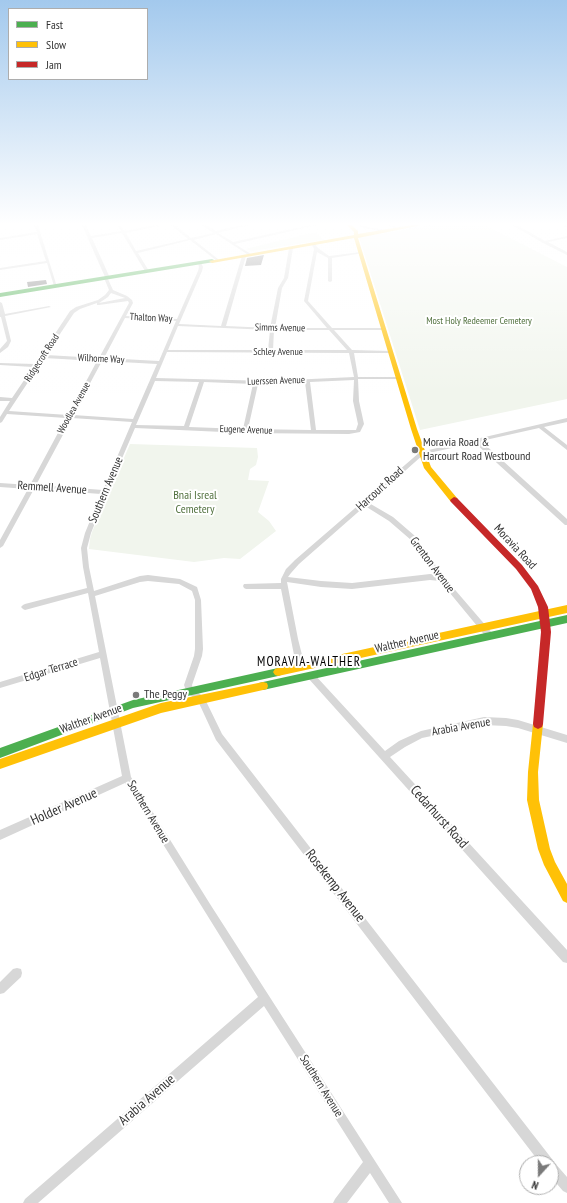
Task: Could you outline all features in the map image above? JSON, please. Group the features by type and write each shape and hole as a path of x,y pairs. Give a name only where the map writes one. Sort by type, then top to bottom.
{"main road":[{"path":"0,295 87,281"},
{"name":"Moravia Road","path":"370,281 398,378 428,468 435,479 519,567 530,581 540,598 545,614 546,624 532,786 537,821 550,865 567,897"},
{"name":"Walther Avenue","path":"0,753 134,704 567,609"},
{"name":"Walther Avenue","path":"0,764 161,708 567,619"},
{"path":"303,666 311,676"}],"street":[{"path":"54,281 56,286"},
{"path":"108,281 111,290 128,299"},
{"name":"Southern Avenue","path":"195,281 105,492 88,533 84,548 103,654 118,722 128,778 265,998 396,1203"},
{"path":"223,327 238,281"},
{"path":"270,352 272,328 280,288 284,281"},
{"path":"309,281 306,301 351,352 355,378"},
{"name":"Ridgecroft Road","path":"91,305 105,298 111,290"},
{"name":"Ridgecroft Road","path":"0,421 72,312 78,308 128,299"},
{"name":"Woodlea Avenue","path":"0,546 68,416 124,317 131,303 128,299"},
{"path":"0,303 1,315 9,341 0,352"},
{"path":"1,315 49,307"},
{"name":"Thalton Way","path":"124,317 178,320"},
{"name":"Simms Avenue","path":"176,325 384,329"},
{"name":"Schley Avenue","path":"165,351 391,352"},
{"name":"Wilhome Way","path":"43,356 160,363"},
{"path":"0,364 36,366"},
{"name":"Eugene Avenue","path":"6,412 68,416 186,428 245,431 349,432 358,431 361,424 356,401 355,378"},
{"name":"Luerssen Avenue","path":"153,379 279,383 306,380 398,378"},
{"path":"306,380 314,432"},
{"path":"186,428 202,381"},
{"path":"245,431 256,383"},
{"path":"0,399 14,400"},
{"name":"Harcourt Road","path":"284,582 290,568 422,453 567,420"},
{"path":"540,426 567,448"},
{"path":"476,440 567,523"},
{"name":"Remmell Avenue","path":"0,485 105,492"},
{"name":"Grenton Avenue","path":"365,503 391,519 413,538 442,579 490,636"},
{"path":"246,586 284,582 352,586 430,577 442,579"},
{"path":"25,607 92,592 144,578 180,582 188,585 195,589 198,600 199,649 188,685 190,691"},
{"path":"284,582 299,660 303,666"},
{"name":"Edgar Terrace","path":"0,685 103,654"},
{"name":"Cedarhurst Road","path":"311,676 567,958"},
{"name":"Rosekemp Avenue","path":"190,691 201,699 219,737 542,1155"},
{"name":"Arabia Avenue","path":"384,757 411,738 484,721 506,722 567,739"},
{"name":"Holder Avenue","path":"0,835 128,778"},
{"path":"0,989 17,973"},
{"name":"Arabia Avenue","path":"29,1203 265,998"},
{"path":"339,1203 370,1162"},
{"path":"559,1177 567,1187"}],"green space":[{"name":"Most Holy Redeemer Cemetery","path":"373,281 567,281 567,399 420,430"},
{"name":"Bnai Isreal Cemetery","path":"130,444 257,448 258,457 256,465 250,469 248,480 269,481 258,512 269,521 276,531 240,559 224,558 194,562 89,549 92,532"}],"building":[{"path":"46,281 47,284 28,287 27,282"}],"traffic: fast":[{"path":"0,295 86,281"},
{"path":"263,686 567,619"},
{"path":"0,753 133,704 278,672"}],"traffic: slow":[{"path":"369,281 414,429 428,468 454,500"},
{"path":"278,672 567,609"},
{"path":"0,764 161,708 263,686"},
{"path":"538,724 533,772 533,800 544,849 550,865 567,897"}],"traffic: jam":[{"path":"454,500 519,567 535,588 543,607 546,632 538,724"}],"place":[{"name":"Moravia Road & Harcourt Road Westbound","path":"415,450"},
{"name":"The Peggy","path":"136,695"}],"district":[{"name":"MORAVIA-WALTHER","path":"309,662"}]}
